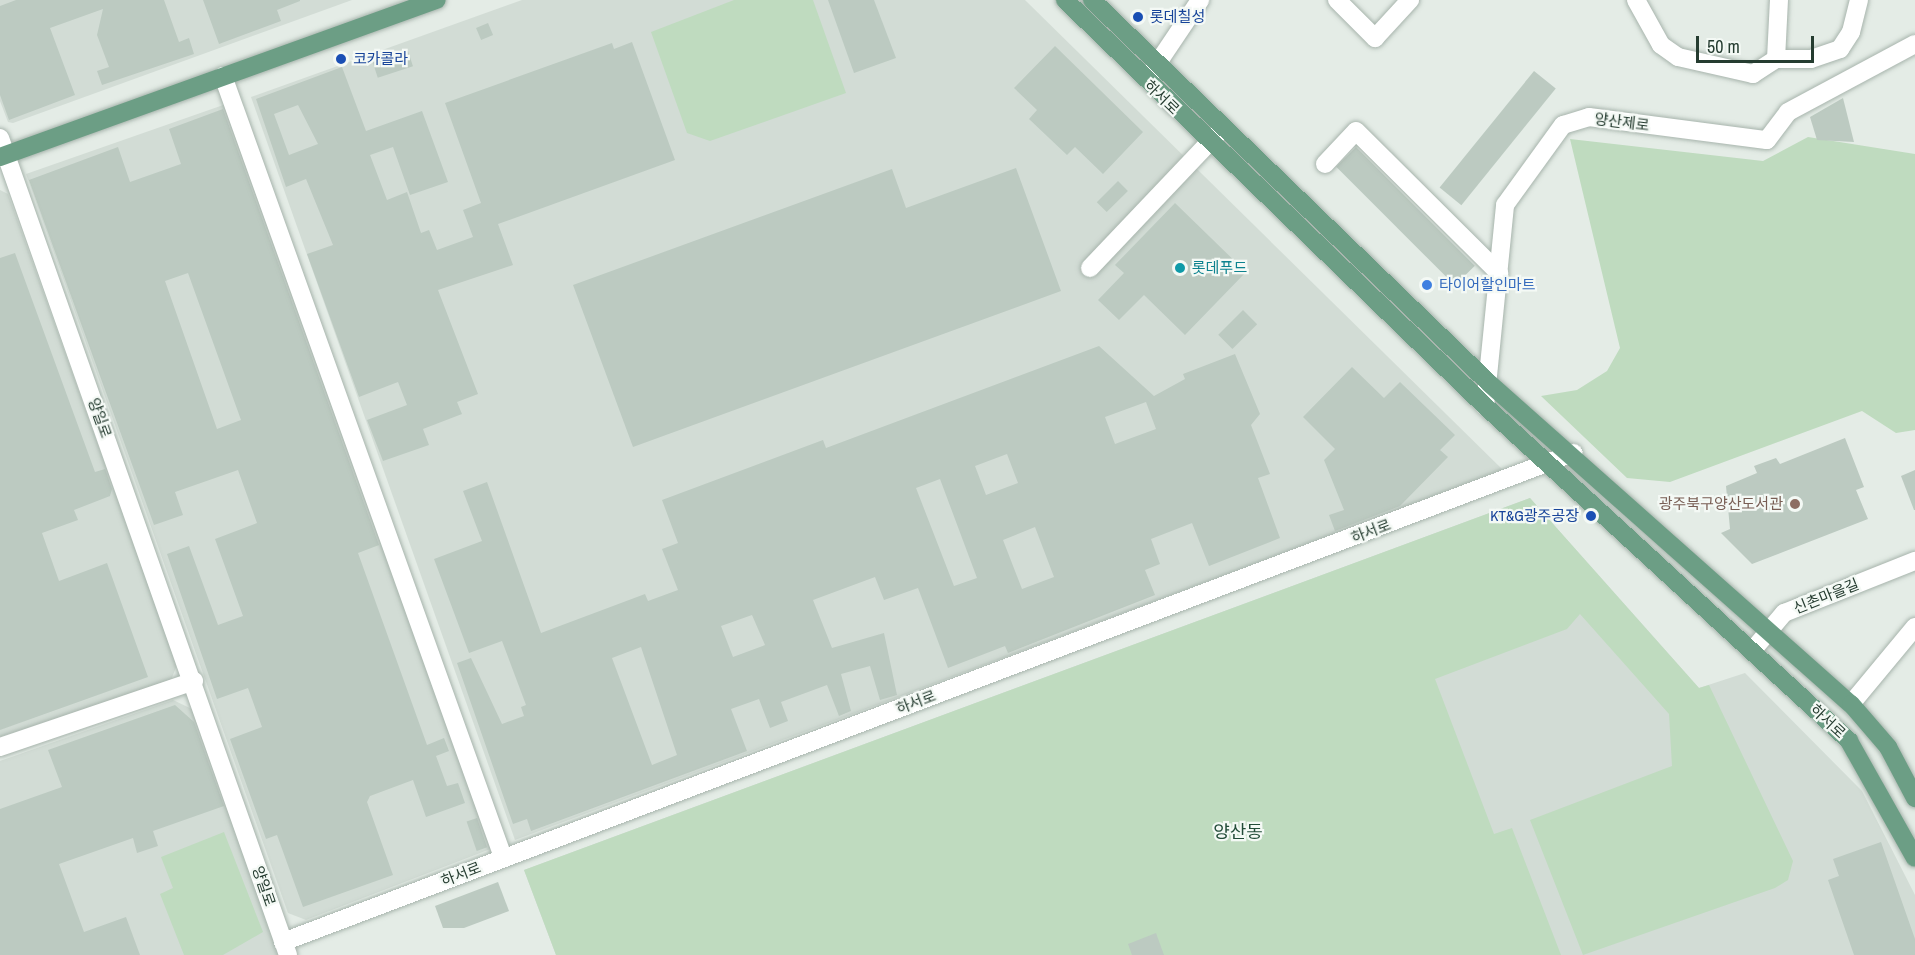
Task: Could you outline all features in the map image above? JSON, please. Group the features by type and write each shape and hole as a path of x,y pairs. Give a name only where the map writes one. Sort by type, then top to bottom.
{"main road":[{"name":"양일로","path":"2,150 223,76 437,0"},
{"name":"하서로","path":"1065,0 1145,81 1485,406 1849,741 1915,858"},
{"name":"하서로","path":"1092,0 1490,384 1573,453 1851,704 1888,747 1915,798"}],"street":[{"path":"1145,81 1200,0"},
{"path":"1337,0 1375,38 1410,0"},
{"path":"1636,0 1660,45 1678,57 1752,74 1776,59 1811,59 1840,49 1851,32 1859,0"},
{"path":"1776,59 1779,0"},
{"name":"양산제로","path":"1485,406 1490,384 1505,205 1563,125 1589,117 1767,140 1788,112 1915,44"},
{"path":"223,76 503,857"},
{"path":"1090,268 1224,126"},
{"path":"1325,164 1356,131 1499,273"},
{"name":"양일로","path":"2,150 194,681 285,949"},
{"name":"하서로","path":"285,949 503,857 1549,464 1573,453"},
{"name":"신촌마을길","path":"1752,651 1784,613 1915,561"},
{"path":"1851,704 1915,627"},
{"path":"0,747 194,681"}],"shaded area":[{"path":"0,0 352,0 13,123 8,122 0,101"},
{"path":"522,0 1025,0 1504,471 515,840 251,97"},
{"path":"229,103 493,848 306,920 288,913 26,174"},
{"path":"0,190 8,194 177,665 171,680 0,737"},
{"path":"1530,498 1699,688 1745,673 1862,791 1915,895 1915,955 556,955 524,870"},
{"path":"173,700 194,710 279,955 0,955 0,761"}],"green space":[{"path":"734,0 813,0 846,93 710,141 687,133 651,32"},
{"path":"1808,137 1915,154 1915,430 1896,433 1862,411 1670,482 1627,478 1541,396 1577,390 1607,371 1620,348 1570,139 1763,161"},
{"path":"1530,498 1699,688 1709,685 1793,861 1788,880 1775,888 1583,955 1530,820 1672,766 1669,714 1580,614 1567,629 1435,679 1494,834 1512,828 1561,955 556,955 524,870"},
{"path":"224,832 263,932 223,955 184,955 160,894 173,888 161,857"}],"building":[{"path":"16,0 164,0 179,42 189,38 194,54 102,85 97,71 109,67 97,35 103,9 50,28 75,95 9,120 0,95 0,6"},
{"path":"203,0 300,1 277,10 281,21 219,44"},
{"path":"828,0 874,0 896,58 854,73"},
{"path":"488,23 493,35 481,40 476,28"},
{"path":"632,42 675,160 498,224 513,265 438,290 478,394 457,402 462,414 423,429 429,445 383,461 367,420 407,405 398,382 359,397 307,254 333,245 306,179 286,187 256,99 342,67 366,131 422,111 448,182 410,195 393,147 370,155 387,200 407,192 421,233 429,230 437,250 473,237 463,210 481,203 445,103 612,43 614,49","holes":["298,105 318,144 289,155 274,114"]},
{"path":"1055,46 1143,132 1103,174 1075,147 1067,155 1029,119 1037,110 1014,88"},
{"path":"408,51 413,66 378,78 373,62"},
{"path":"1534,71 1556,89 1461,205 1440,188"},
{"path":"1843,98 1854,142 1817,140 1810,117"},
{"path":"223,109 379,545 358,553 427,745 444,738 449,751 436,756 447,786 458,783 465,803 426,817 413,780 370,796 367,802 393,875 303,907 277,835 266,839 230,739 262,727 248,688 217,699 167,554 189,546 218,625 243,616 215,539 257,523 238,470 175,492 183,515 154,525 29,180 118,147 130,182 181,164 169,129","holes":["188,273 241,420 217,429 165,281"]},
{"path":"1356,147 1475,266 1455,286 1336,167"},
{"path":"1016,168 1061,291 633,447 573,285 892,169 906,208"},
{"path":"1118,181 1128,191 1107,212 1097,202"},
{"name":"롯데푸드","path":"1175,203 1246,272 1185,335 1144,295 1119,320 1098,300 1124,273 1115,265"},
{"path":"15,253 95,472 105,469 112,489 110,496 74,510 78,520 42,533 59,581 107,563 148,677 0,730 0,258"},
{"path":"1243,310 1257,324 1232,349 1218,335"},
{"path":"1099,346 1154,396 1185,379 1183,374 1235,354 1260,414 1251,425 1270,474 1258,478 1280,538 1209,566 1192,523 1151,539 1160,564 1145,570 1155,595 1008,653 1005,646 948,668 918,588 884,600 875,577 813,600 832,648 884,633 897,695 880,700 870,666 841,674 851,711 839,716 827,685 781,702 788,721 770,728 759,699 731,709 747,751 531,831 527,819 513,824 457,663 471,658 502,724 524,716 521,707 526,705 502,641 469,653 434,559 482,541 463,491 487,482 541,633 645,594 648,601 678,590 662,549 678,543 662,500 823,440 826,448","holes":["1146,402 1156,429 1115,444 1105,417","1007,454 1018,483 986,495 975,466","940,479 977,578 954,586 916,488","1035,527 1054,577 1022,589 1003,540","752,615 765,645 733,657 721,626","641,647 677,755 652,765 612,658"]},
{"path":"1352,367 1384,398 1400,382 1455,435 1440,450 1448,457 1400,506 1335,531 1329,515 1344,510 1324,460 1335,449 1303,417"},
{"name":"광주북구양산도서관","path":"1845,438 1864,487 1856,490 1868,519 1752,564 1721,533 1730,529 1726,486 1757,473 1754,466 1776,458 1780,464"},
{"path":"1915,470 1915,510 1914,510 1901,476"},
{"path":"175,705 194,722 224,806 153,831 158,846 137,853 133,838 59,864 84,932 126,917 140,955 0,955 0,809 62,787 48,750"},
{"path":"477,818 487,847 477,851 467,822"},
{"path":"1881,842 1915,939 1915,955 1854,955 1828,880 1839,876 1833,859"},
{"path":"498,882 509,911 464,928 443,928 435,906"},
{"path":"1156,933 1164,955 1132,955 1128,944"}],"place":[{"name":"롯데칠성","path":"1138,17"},
{"name":"코카콜라","path":"341,59"},
{"name":"롯데푸드","path":"1180,268"},
{"name":"타이어할인마트","path":"1427,285"},
{"name":"광주북구양산도서관","path":"1795,504"},
{"name":"KT&G광주공장","path":"1591,516"}],"district":[{"name":"양산동","path":"1238,832"}]}
